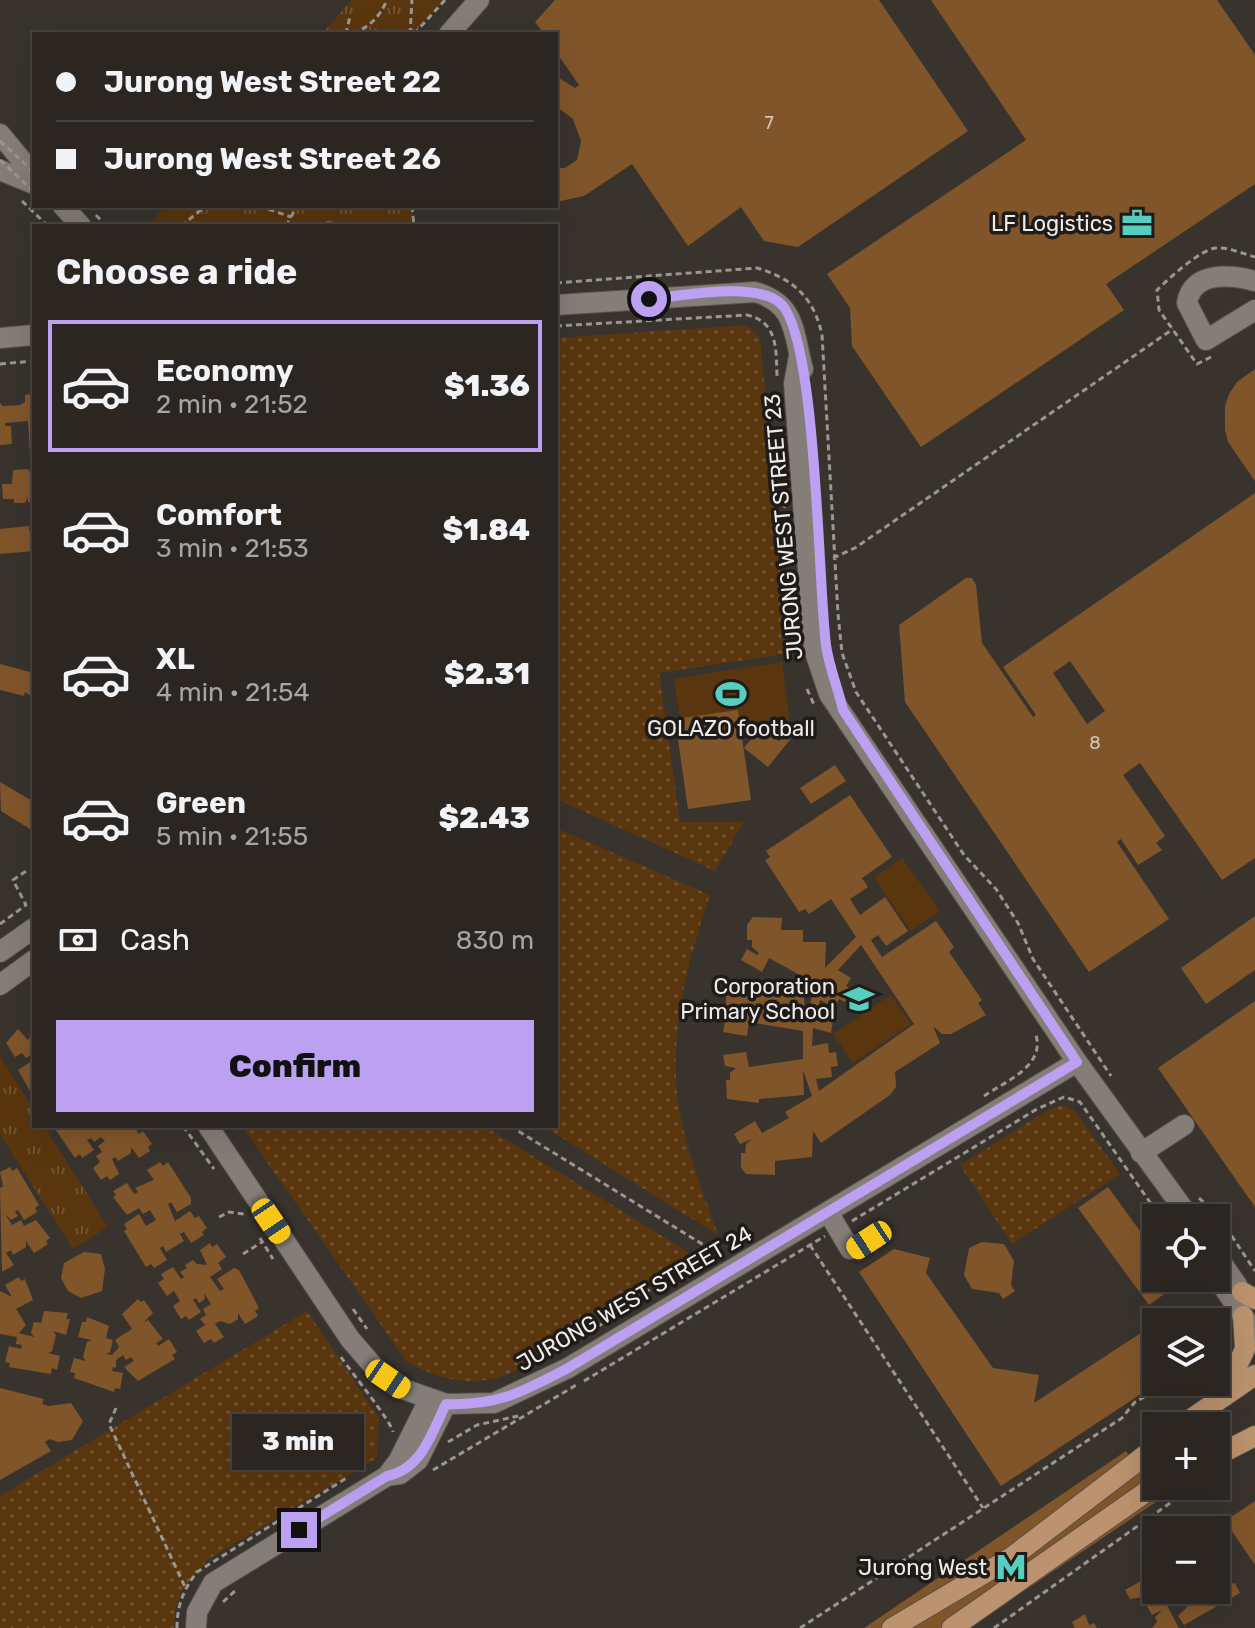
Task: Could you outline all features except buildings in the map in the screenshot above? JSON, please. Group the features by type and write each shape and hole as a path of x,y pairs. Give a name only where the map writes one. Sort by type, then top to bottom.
{"main road":[{"path":"1230,1381 1245,1349 1249,1305"},
{"path":"1230,1390 1255,1375"},
{"path":"1200,1412 1221,1396"},
{"path":"1230,1449 1255,1436"},
{"path":"892,1628 1012,1557 1142,1458"},
{"path":"952,1628 1142,1495"}],"street":[{"path":"451,32 479,0"},
{"path":"0,160 5,153 2,138"},
{"path":"2,138 32,171"},
{"path":"0,170 28,193"},
{"path":"65,208 79,224"},
{"path":"1255,281 1223,273 1215,275 1197,287 1187,303 1206,340 1255,310"},
{"name":"JURONG WEST STREET 23","path":"558,305 755,292 781,304 790,315 796,327 799,356 794,384 814,649 829,694 843,710 1077,1062 1179,1204"},
{"path":"0,338 32,335"},
{"path":"0,351 32,349"},
{"path":"0,952 32,929"},
{"path":"0,985 32,961"},
{"name":"JURONG WEST STREET 24","path":"209,1128 360,1352 388,1379 437,1402 475,1405 511,1398 833,1220 1077,1062"},
{"path":"1141,1153 1184,1125"},
{"name":"JURONG WEST STREET 23","path":"1158,1179 1169,1204"},
{"path":"833,1220 850,1249 869,1240"},
{"path":"1230,1276 1249,1305 1255,1334"},
{"path":"1230,1288 1249,1305"},
{"path":"196,1628 197,1612 213,1583 387,1476 400,1474 418,1460 437,1402"}],"path":[{"path":"357,32 380,15 387,0"},
{"path":"412,0 412,32"},
{"path":"414,32 445,0"},
{"path":"346,32 350,16"},
{"path":"369,26 370,32"},
{"path":"2,138 32,171"},
{"path":"0,160 32,190"},
{"path":"90,208 104,224"},
{"path":"184,224 204,208"},
{"path":"265,208 291,217"},
{"path":"287,224 296,208"},
{"path":"326,223 335,224"},
{"path":"558,283 757,268 782,276 798,287 818,316 822,335 833,558 842,653 856,692 964,855 996,889 1018,923 1033,959 1079,1028"},
{"path":"833,558 855,548 1173,329"},
{"path":"0,364 32,361"},
{"path":"0,924 26,905 13,880 29,869"},
{"path":"425,1475 810,1245 833,1220 1064,1097 1080,1102 1151,1204"},
{"path":"184,1128 214,1170"},
{"path":"513,1128 720,1255 663,1288 653,1288 618,1307 610,1319 546,1358"},
{"path":"219,1217 237,1212 247,1216 239,1205"},
{"path":"255,1229 277,1265"},
{"path":"243,1254 262,1242"},
{"path":"810,1245 983,1508"},
{"path":"352,1308 369,1333"},
{"path":"340,1356 379,1414 390,1421 392,1439"},
{"path":"800,1628 1122,1418 1135,1402 1146,1396"},
{"path":"116,1408 109,1424 185,1587"},
{"path":"446,1444 477,1425 522,1415"},
{"path":"436,1453 439,1467"},
{"path":"177,1628 185,1587 211,1560 358,1472"},
{"path":"994,1628 1174,1500"},
{"path":"219,1609 236,1590"}],"green space":[{"path":"352,0 444,0 415,32 323,32"},
{"path":"164,208 412,208 414,224 150,224"},
{"path":"747,325 760,338 790,653 659,673 680,822 744,822 715,871 558,800 558,338"},
{"name":"GOLAZO football","path":"782,662 790,724 748,728 737,737 691,717 680,718 674,679"},
{"path":"558,829 710,895 682,996 676,1074 685,1134 718,1235 546,1128 558,1128"},
{"path":"902,858 940,911 911,931 874,878"},
{"path":"891,995 911,1024 853,1063 833,1034"},
{"path":"0,1056 32,1107 32,1128 45,1128 108,1227 73,1249 0,1134"},
{"path":"1064,1105 1074,1110 1120,1174 1012,1244 960,1165 1048,1110"},
{"path":"243,1128 356,1128 367,1131 375,1128 487,1128 701,1260 608,1308 515,1371 493,1379 468,1381 440,1376 407,1362"},
{"path":"307,1311 379,1418 377,1458 207,1560 183,1589 176,1606 174,1628 0,1628 0,1496"}],"place":[{"name":"LF Logistics","path":"1137,223"},
{"name":"GOLAZO football","path":"731,694"},
{"name":"Corporation Primary School","path":"859,999"},
{"name":"Jurong West","path":"1011,1567"}],"route":[{"path":"299,1530 387,1476 400,1474 413,1465 446,1404 475,1405 511,1398 568,1368 1077,1062 843,710 826,645 807,383 799,356 796,327 790,315 781,304 755,292 649,299"}]}
